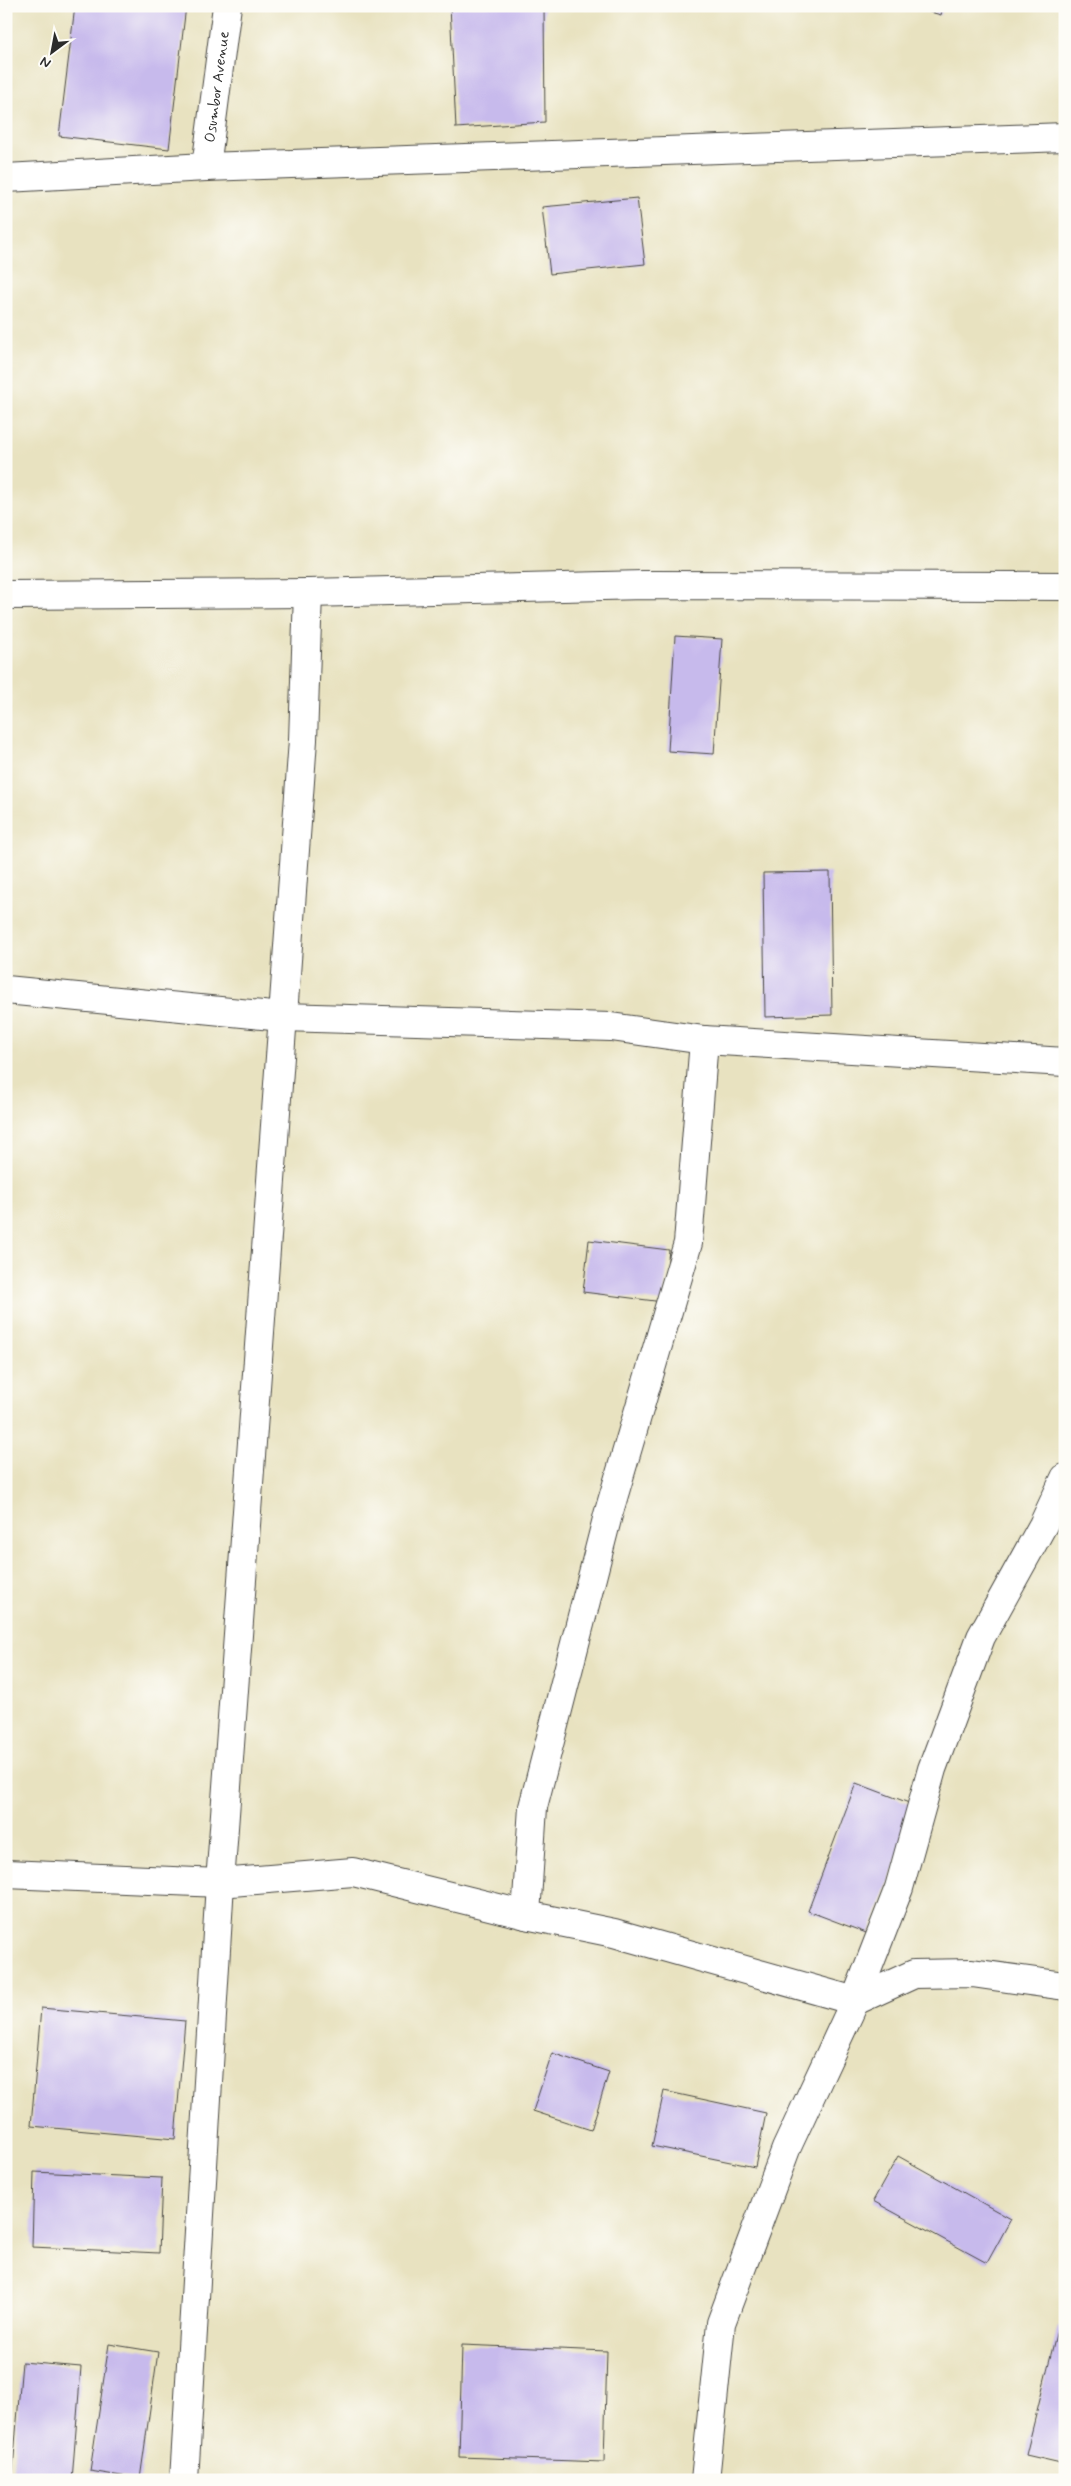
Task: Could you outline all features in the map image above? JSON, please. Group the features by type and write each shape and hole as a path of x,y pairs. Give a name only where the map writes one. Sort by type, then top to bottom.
{"street":[{"name":"Osumbor Avenue","path":"206,166 227,6"},
{"path":"6,178 206,166 1065,137"},
{"path":"6,595 308,593 644,585 1065,586"},
{"path":"184,2480 220,1883 303,740 308,593"},
{"path":"6,990 283,1016 611,1027 704,1040 1065,1062"},
{"path":"526,1915 533,1807 608,1515 688,1243 704,1040"},
{"path":"705,2480 721,2322 786,2149 855,2001 899,1888 932,1769 981,1637 1043,1525 1065,1478"},
{"path":"6,1874 220,1883 352,1872 526,1915 614,1932 855,2001 914,1974 972,1973 1065,1986"}],"building":[{"path":"75,6 186,6 169,149 59,136"},
{"path":"450,6 544,6 545,122 456,128"},
{"path":"909,6 943,6 941,15"},
{"path":"637,198 645,264 550,274 542,207"},
{"path":"675,636 722,639 714,754 668,751"},
{"path":"830,872 832,1015 765,1017 763,873"},
{"path":"589,1240 669,1250 663,1302 583,1292"},
{"path":"856,1783 917,1806 869,1934 808,1911"},
{"path":"41,2008 185,2021 175,2139 31,2126"},
{"path":"552,2053 609,2072 591,2130 533,2111"},
{"path":"664,2091 766,2113 755,2167 652,2146"},
{"path":"898,2156 1011,2219 987,2263 873,2201"},
{"path":"34,2172 162,2178 159,2253 32,2247"},
{"path":"1058,2326 1065,2327 1065,2464 1026,2455"},
{"path":"109,2344 158,2352 140,2479 90,2471"},
{"path":"462,2345 607,2351 604,2462 459,2457"},
{"path":"22,2362 81,2367 72,2480 12,2480"}]}
